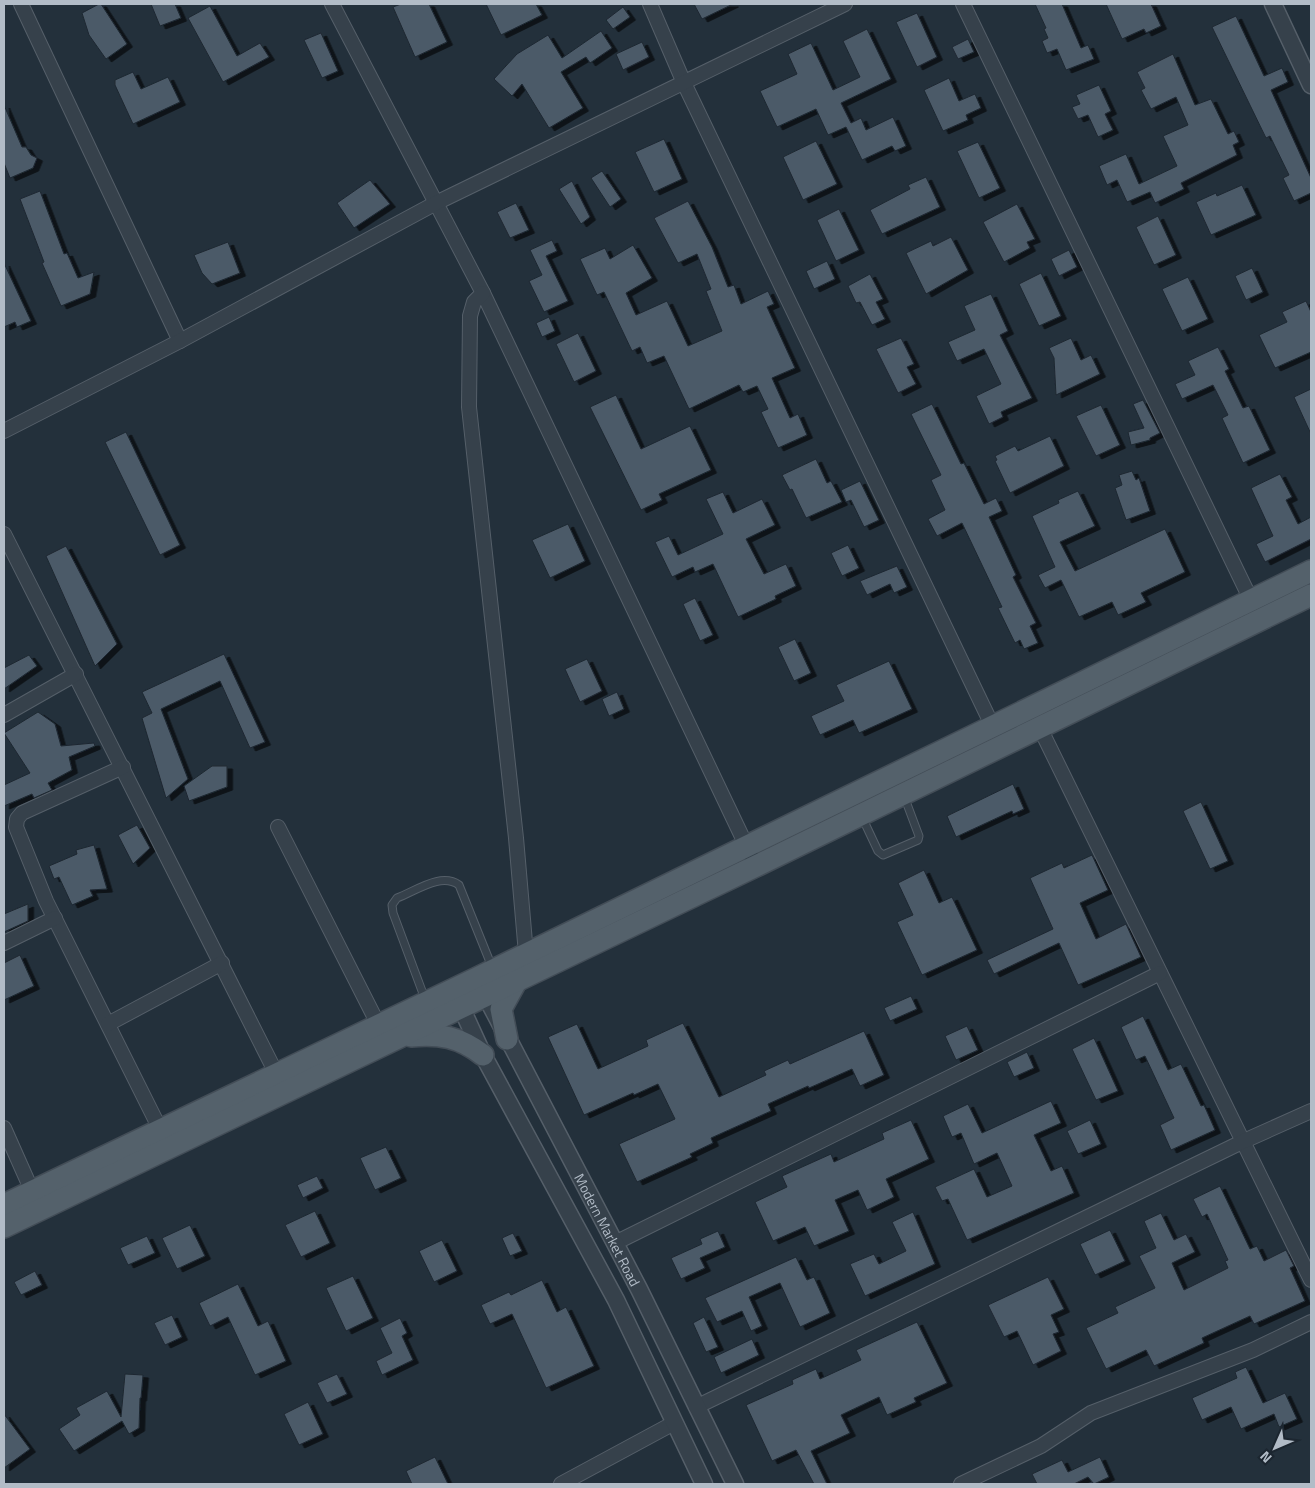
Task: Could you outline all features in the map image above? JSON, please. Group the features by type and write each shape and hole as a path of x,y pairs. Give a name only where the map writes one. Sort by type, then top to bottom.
{"main road":[{"path":"4,1228 396,1038 526,954 1311,571"},
{"path":"485,982 517,980 756,866 1311,595"},
{"path":"507,1039 501,1009 517,980"},
{"path":"4,1205 426,1002 457,999"},
{"path":"396,1038 440,1034 457,1039 483,1055"}],"street":[{"path":"21,4 180,341"},
{"path":"332,4 483,293 756,866"},
{"path":"650,4 684,83 992,725"},
{"path":"4,431 180,341 436,203 845,4"},
{"path":"963,4 1251,600"},
{"path":"1273,4 1311,84"},
{"path":"483,293 474,302 470,316 469,408 516,838 526,954"},
{"path":"4,534 276,1073"},
{"path":"4,715 76,674"},
{"path":"1040,728 1311,1280"},
{"path":"123,768 22,813 17,819 16,828 55,918 160,1129"},
{"path":"278,827 378,1024"},
{"path":"4,943 55,918"},
{"path":"108,1024 222,964"},
{"path":"615,1243 1160,973"},
{"name":"Modern Market Road","path":"485,982 507,1039 639,1289 735,1484"},
{"name":"Modern Market Road","path":"457,999 483,1055 616,1300 704,1484"},
{"path":"696,1407 1244,1141 1311,1111"},
{"path":"4,1128 32,1191"},
{"path":"616,1300 639,1289"},
{"path":"961,1484 1042,1446 1091,1413 1253,1350 1311,1322"},
{"path":"561,1484 674,1423"}],"lane":[{"path":"861,814 878,851 883,855 918,840 919,836 904,794"},
{"path":"426,1002 393,913 392,905 397,898 443,879 451,879 459,885 485,982"}],"building":[{"path":"101,4 127,44 106,59 89,35 82,13"},
{"path":"151,4 175,4 181,18 160,26"},
{"path":"401,4 429,4 447,42 415,57 393,7"},
{"path":"486,4 536,4 542,15 501,35"},
{"path":"694,4 733,4 702,19"},
{"path":"1035,4 1062,4 1081,48 1088,45 1094,59 1066,70 1057,49 1047,53 1042,41 1048,38 1044,29 1046,28"},
{"path":"1106,4 1151,4 1161,26 1146,33 1144,29 1122,39"},
{"path":"210,6 237,56 260,43 269,57 223,82 188,18"},
{"path":"623,7 630,17 613,29 606,20"},
{"path":"917,13 937,57 917,67 896,22"},
{"path":"1236,16 1264,76 1282,68 1288,82 1271,90 1311,178 1311,193 1294,201 1283,178 1289,175 1270,136 1266,138 1212,27"},
{"path":"867,29 891,79 841,103 851,123 861,118 866,130 893,117 906,146 895,151 892,146 862,160 846,127 828,135 816,109 777,127 760,91 797,74 788,54 811,43 833,90 860,77 843,41"},
{"path":"601,31 612,48 590,63 586,57 561,72 583,108 549,128 522,84 512,96 494,79 517,54 548,35 562,58"},
{"path":"321,33 338,71 322,78 304,40"},
{"path":"968,39 974,52 958,59 952,47"},
{"path":"642,42 649,57 623,70 616,54"},
{"path":"1173,54 1195,105 1211,99 1228,134 1234,131 1239,142 1233,145 1237,155 1181,183 1184,189 1155,203 1150,192 1127,202 1117,180 1107,185 1099,166 1126,154 1139,184 1177,166 1163,136 1188,125 1176,97 1151,109 1141,90 1145,88 1137,72"},
{"path":"133,72 141,89 168,77 180,102 133,124 115,85 115,80"},
{"path":"949,78 959,101 975,94 981,108 966,115 968,120 943,131 924,90"},
{"path":"1099,85 1111,111 1105,114 1113,130 1098,137 1088,115 1078,119 1072,107 1080,104 1076,95"},
{"path":"4,105 22,147 26,147 31,155 37,158 33,168 10,178 4,163"},
{"path":"664,139 682,179 654,192 635,152"},
{"path":"816,141 837,184 803,200 783,157"},
{"path":"978,142 1000,188 979,198 957,151"},
{"path":"602,171 621,199 610,207 591,178"},
{"path":"926,177 940,207 882,234 870,210 910,189 908,185"},
{"path":"370,180 390,204 354,228 337,203"},
{"path":"572,181 590,217 581,224 559,189"},
{"path":"1242,185 1256,215 1211,235 1196,202 1216,193 1217,196"},
{"path":"40,191 64,254 67,253 78,278 94,272 90,294 61,306 42,263 44,262 20,199"},
{"path":"688,201 712,247 728,287 734,285 741,304 768,291 774,304 767,307 795,368 772,378 790,418 798,414 807,435 778,448 761,412 768,409 757,386 743,392 739,385 689,409 664,356 647,363 640,347 632,351 604,292 597,295 580,259 605,248 610,259 633,245 652,278 626,293 636,315 667,301 688,346 722,331 706,291 711,289 697,254 678,263 654,218"},
{"path":"516,203 529,230 510,238 497,212"},
{"path":"1017,204 1035,239 1027,242 1030,248 1004,262 983,222"},
{"path":"839,209 859,250 836,261 817,220"},
{"path":"1158,216 1176,255 1154,265 1136,227"},
{"path":"951,237 968,270 926,294 906,253 931,241 933,246"},
{"path":"552,240 557,251 546,256 568,301 544,312 529,281 542,275 530,250"},
{"path":"228,242 240,273 212,284 202,273 194,255"},
{"path":"1069,250 1077,267 1059,276 1051,259"},
{"path":"827,261 835,279 814,289 806,271"},
{"path":"4,263 31,321 17,327 15,322 4,327"},
{"path":"1252,268 1263,292 1246,300 1235,276"},
{"path":"1041,273 1061,316 1039,326 1019,284"},
{"path":"870,274 883,299 876,302 885,319 872,325 860,302 856,303 848,286"},
{"path":"1188,277 1208,319 1182,331 1162,289"},
{"path":"991,294 1008,331 1000,335 1032,398 1001,412 1003,417 989,424 976,396 1001,384 984,349 957,361 948,342 975,330 964,306"},
{"path":"1306,301 1311,312 1311,352 1275,368 1259,335 1287,322 1282,312"},
{"path":"549,317 555,331 542,337 536,323"},
{"path":"578,333 596,371 574,382 556,344"},
{"path":"901,338 914,364 907,367 916,384 898,393 876,349"},
{"path":"1071,338 1081,360 1091,355 1100,374 1056,395 1054,358 1049,348"},
{"path":"1218,347 1229,369 1225,371 1243,408 1249,406 1270,450 1243,463 1222,418 1228,415 1213,385 1182,399 1175,384 1195,375 1188,361"},
{"path":"1311,389 1311,434 1294,397"},
{"path":"616,395 641,449 690,426 711,470 659,494 662,500 641,510 590,407"},
{"path":"1143,400 1160,433 1150,438 1150,440 1131,445 1128,432 1144,428 1133,404"},
{"path":"932,404 961,464 964,463 984,504 996,498 1002,511 989,517 1016,575 1013,577 1036,623 1030,626 1038,643 1024,649 1020,640 1015,643 998,608 1002,607 962,523 937,536 928,519 945,510 931,480 941,475 911,414"},
{"path":"1101,405 1120,445 1096,456 1076,416"},
{"path":"126,432 180,545 160,555 105,442"},
{"path":"1050,436 1064,466 1010,493 995,461 997,460 995,456 1015,446 1018,451"},
{"path":"816,459 827,483 831,481 842,502 806,518 792,489 790,490 782,475"},
{"path":"1132,471 1136,480 1139,478 1150,511 1126,520 1115,488 1122,485 1119,475"},
{"path":"1280,474 1292,497 1286,500 1298,524 1311,517 1311,539 1265,562 1256,544 1273,536 1251,488"},
{"path":"860,481 879,520 864,527 851,500 846,502 841,490"},
{"path":"1078,491 1095,526 1060,542 1075,571 1165,529 1185,572 1141,593 1146,602 1118,615 1112,602 1079,617 1061,580 1045,588 1038,575 1055,567 1032,516 1059,503 1058,500"},
{"path":"723,492 733,513 762,499 775,525 746,539 764,574 786,564 796,586 775,596 776,599 738,617 713,564 695,572 693,567 672,577 655,542 669,536 678,555 723,534 706,499"},
{"path":"568,524 585,561 550,578 532,540"},
{"path":"848,545 859,568 842,576 831,553"},
{"path":"66,546 117,644 95,666 46,556"},
{"path":"897,566 907,587 894,593 890,584 867,595 860,581"},
{"path":"695,598 713,635 700,641 683,604"},
{"path":"795,639 811,673 794,681 778,647"},
{"path":"224,654 265,742 250,748 220,681 161,709 188,779 166,798 142,718 152,713 142,692"},
{"path":"29,655 37,666 4,689 4,668"},
{"path":"587,659 602,691 580,702 565,669"},
{"path":"889,661 912,709 859,733 853,720 820,735 811,716 844,701 836,685"},
{"path":"617,692 624,709 609,716 602,699"},
{"path":"38,712 55,724 61,746 94,743 95,746 69,757 72,770 48,783 52,790 34,798 32,794 4,806 4,785 30,773 4,733"},
{"path":"212,766 227,766 227,787 189,801 184,786"},
{"path":"1013,784 1024,809 1013,814 1012,811 956,837 947,816"},
{"path":"1201,802 1228,861 1210,869 1183,811"},
{"path":"137,825 150,848 133,864 118,835"},
{"path":"94,845 107,889 90,890 93,896 72,905 59,877 54,879 49,866 77,854 76,850"},
{"path":"1092,855 1108,890 1080,903 1096,939 1126,924 1141,957 1078,985 1059,943 994,974 987,960 1053,929 1030,878 1062,863 1064,868"},
{"path":"924,870 939,903 952,897 977,950 922,975 897,922 913,915 898,883"},
{"path":"28,904 28,921 4,932 4,914"},
{"path":"20,955 34,986 4,1000 4,963"},
{"path":"911,996 917,1009 890,1021 884,1008"},
{"path":"1143,1016 1168,1070 1181,1064 1201,1106 1204,1105 1215,1130 1171,1150 1160,1125 1174,1118 1145,1056 1136,1060 1121,1027"},
{"path":"683,1023 719,1097 766,1075 764,1071 788,1060 790,1064 864,1031 884,1075 860,1086 852,1069 809,1088 808,1086 768,1104 771,1111 711,1138 713,1143 690,1154 692,1157 637,1182 619,1144 675,1119 658,1084 584,1115 548,1037 577,1024 598,1069 648,1046 646,1040"},
{"path":"967,1026 978,1050 956,1060 945,1036"},
{"path":"1094,1038 1118,1091 1096,1100 1072,1049"},
{"path":"1027,1052 1034,1068 1014,1077 1007,1062"},
{"path":"1051,1101 1061,1123 1034,1135 1051,1171 1062,1166 1074,1193 967,1240 948,1199 942,1201 935,1187 974,1169 987,1197 1012,1186 997,1153 974,1164 961,1133 952,1137 943,1116 968,1104 982,1133"},
{"path":"911,1120 929,1159 886,1179 894,1197 867,1210 858,1190 835,1200 849,1231 814,1246 805,1227 773,1241 755,1202 787,1187 782,1176 831,1154 834,1162 884,1139 882,1133"},
{"path":"1090,1120 1101,1144 1078,1154 1067,1131"},
{"path":"386,1147 401,1178 375,1190 360,1158"},
{"path":"317,1176 323,1188 303,1198 297,1185"},
{"path":"1220,1186 1250,1249 1257,1246 1264,1261 1286,1250 1294,1266 1290,1268 1305,1301 1254,1324 1250,1316 1202,1338 1204,1343 1154,1366 1146,1350 1106,1369 1086,1328 1118,1313 1115,1307 1155,1288 1139,1256 1156,1248 1144,1221 1161,1213 1174,1240 1186,1234 1195,1252 1172,1263 1184,1290 1228,1268 1225,1261 1228,1260 1207,1214 1202,1217 1193,1199"},
{"path":"315,1211 330,1243 301,1257 285,1225"},
{"path":"913,1212 935,1264 865,1296 850,1264 874,1254 879,1264 906,1251 892,1222"},
{"path":"190,1225 205,1256 177,1269 162,1238"},
{"path":"1110,1230 1125,1261 1095,1275 1080,1244"},
{"path":"718,1231 725,1247 700,1258 705,1268 681,1279 671,1258 702,1244 700,1239"},
{"path":"513,1233 522,1251 510,1256 502,1238"},
{"path":"147,1236 155,1253 128,1265 120,1248"},
{"path":"442,1240 457,1271 434,1282 419,1251"},
{"path":"796,1257 807,1280 814,1277 830,1313 800,1327 780,1283 749,1297 762,1326 751,1331 742,1311 717,1322 705,1298"},
{"path":"35,1271 42,1285 21,1295 14,1282"},
{"path":"353,1276 373,1318 346,1331 326,1288"},
{"path":"1048,1277 1064,1309 1051,1315 1059,1332 1053,1334 1061,1351 1033,1365 1017,1331 1004,1337 988,1305"},
{"path":"542,1280 557,1312 566,1307 594,1366 546,1388 512,1314 490,1324 481,1305 509,1292 511,1295"},
{"path":"238,1284 258,1326 268,1321 286,1361 255,1375 228,1317 210,1326 199,1303"},
{"path":"172,1315 182,1337 165,1345 154,1323"},
{"path":"704,1317 718,1347 706,1352 693,1323"},
{"path":"400,1318 407,1333 402,1336 413,1360 382,1375 376,1361 392,1353 380,1328"},
{"path":"917,1322 947,1383 914,1398 916,1402 887,1415 879,1397 841,1415 850,1433 811,1451 827,1484 814,1484 796,1450 772,1461 746,1405 793,1384 792,1380 816,1369 820,1379 861,1360 856,1350"},
{"path":"752,1339 759,1355 721,1373 714,1357"},
{"path":"1246,1367 1263,1403 1285,1393 1297,1419 1279,1427 1274,1414 1241,1429 1231,1407 1202,1420 1192,1398 1237,1378 1235,1372"},
{"path":"125,1374 143,1375 139,1428 129,1434 122,1421 74,1451 59,1429 80,1415 76,1408 107,1391 121,1417"},
{"path":"337,1374 347,1394 327,1403 317,1383"},
{"path":"308,1402 323,1434 299,1445 284,1414"},
{"path":"4,1414 30,1449 4,1468"},
{"path":"435,1457 448,1484 412,1484 406,1471"},
{"path":"1100,1457 1109,1477 1094,1484 1088,1477 1074,1484 1037,1484 1032,1474 1062,1460 1068,1472"}]}
